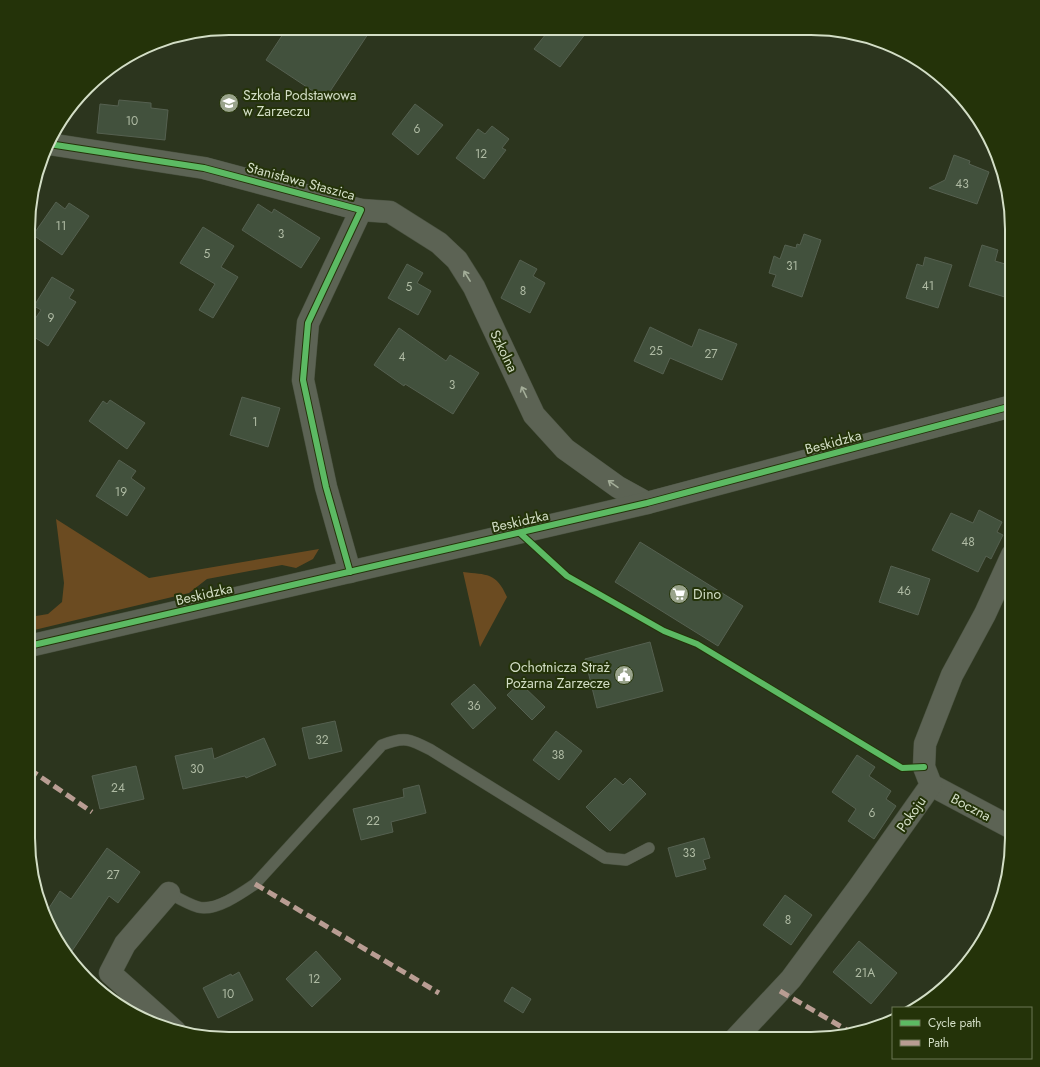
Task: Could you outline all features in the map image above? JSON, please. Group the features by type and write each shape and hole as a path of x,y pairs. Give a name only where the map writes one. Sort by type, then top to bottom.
{"street":[{"name":"Stanisława Staszica","path":"54,145 204,168 361,210 308,322 303,380 326,487 350,572"},
{"name":"Szkolna","path":"361,210 390,212 440,243 457,260 474,287 534,415 565,449 618,487 647,503"},
{"name":"Beskidzka","path":"35,645 647,503 1005,408"},
{"name":"Pokoju","path":"742,1032 791,979 864,881 931,785 924,767 925,744 952,675 985,614 1005,570"},
{"name":"Boczna","path":"931,785 1005,824"},
{"path":"161,1020 110,973 125,944 169,893"}],"lane":[{"path":"169,893 199,907 210,908 237,896 255,884 382,745 395,740 410,740 431,750 605,858 626,860 649,848"}],"shaded area":[{"path":"56,519 149,578 319,549 313,559 296,568 282,565 207,579 189,593 35,630 35,616 48,614 62,602 64,583"},
{"path":"463,572 490,576 499,583 507,597 480,647"}],"building":[{"path":"282,35 367,35 325,99 266,60"},
{"path":"545,35 584,35 560,67 534,49"},
{"path":"119,100 151,103 151,108 168,110 165,140 97,133 100,104 118,106"},
{"path":"415,104 443,125 418,155 392,134"},
{"path":"492,126 509,139 502,148 506,150 484,179 456,158 478,129 485,134"},
{"path":"954,155 970,161 969,164 989,172 977,204 929,188 945,180"},
{"path":"56,202 65,209 69,203 89,216 62,255 35,236 35,232"},
{"path":"258,204 272,213 274,209 320,238 301,268 242,230"},
{"path":"203,227 234,246 221,267 238,277 213,318 199,310 215,284 180,263"},
{"path":"804,234 821,240 802,297 772,286 776,275 769,273 774,256 780,259 785,245 796,248 797,244 800,245"},
{"path":"982,245 998,250 995,261 1005,264 1005,297 969,286"},
{"path":"925,257 952,265 938,308 906,298 917,264 923,266"},
{"path":"520,260 537,269 533,276 545,283 530,313 501,298"},
{"path":"407,264 423,273 417,283 431,291 418,315 388,298"},
{"path":"52,277 74,290 69,298 76,302 48,346 35,338 35,319 41,310 35,307"},
{"path":"650,327 692,347 699,329 737,344 722,380 670,358 663,374 634,361"},
{"path":"399,328 446,361 450,355 479,373 453,414 405,384 404,386 374,365"},
{"path":"242,397 280,408 268,447 230,435"},
{"path":"110,400 145,423 127,449 89,421 103,401 107,404"},
{"path":"119,460 136,471 131,478 145,488 127,516 96,496"},
{"path":"979,510 1002,522 997,532 1003,535 991,559 986,556 978,572 932,550 951,513 973,523"},
{"name":"Dino","path":"640,542 743,606 718,646 615,582"},
{"path":"891,566 930,579 918,615 879,602"},
{"name":"Ochotnicza Straż Pożarna Zarzecze","path":"650,642 663,691 597,708 585,659"},
{"path":"520,683 545,707 532,720 507,695"},
{"path":"474,684 496,708 473,729 451,704"},
{"path":"335,721 342,751 309,759 302,728"},
{"path":"556,731 582,751 559,780 533,760"},
{"path":"264,738 276,765 246,778 245,776 183,789 175,756 212,748 214,759"},
{"path":"857,755 875,767 869,776 891,791 886,799 896,806 874,839 848,821 856,809 832,792"},
{"path":"136,766 144,799 100,809 92,776"},
{"path":"615,778 623,785 630,778 646,794 610,831 586,807"},
{"path":"419,785 426,813 391,822 393,832 361,840 353,809 404,797 403,789"},
{"path":"704,838 710,858 703,860 706,869 676,877 668,848"},
{"path":"107,848 140,872 118,903 109,896 72,951 61,935 49,909 60,891 71,899"},
{"path":"785,895 812,915 791,945 763,925"},
{"path":"859,941 897,973 871,1004 833,972"},
{"path":"316,951 341,979 312,1007 286,979"},
{"path":"239,972 253,1000 218,1018 203,988 231,974 232,976"},
{"path":"512,987 531,999 523,1013 504,1001"}],"marked path":[{"path":"35,773 92,812"},
{"path":"255,884 439,993"},
{"path":"780,991 845,1029"}],"cycle path":[{"path":"54,145 204,168 361,210 308,323 303,380 326,487 350,572"},
{"path":"35,645 647,503 1005,408"},
{"path":"520,533 567,576 664,631 697,644 902,768 924,767"}],"place":[{"name":"Szkoła Podstawowa w Zarzeczu","path":"229,103"},
{"name":"Dino","path":"679,594"},
{"name":"Ochotnicza Straż Pożarna Zarzecze","path":"624,675"}]}
